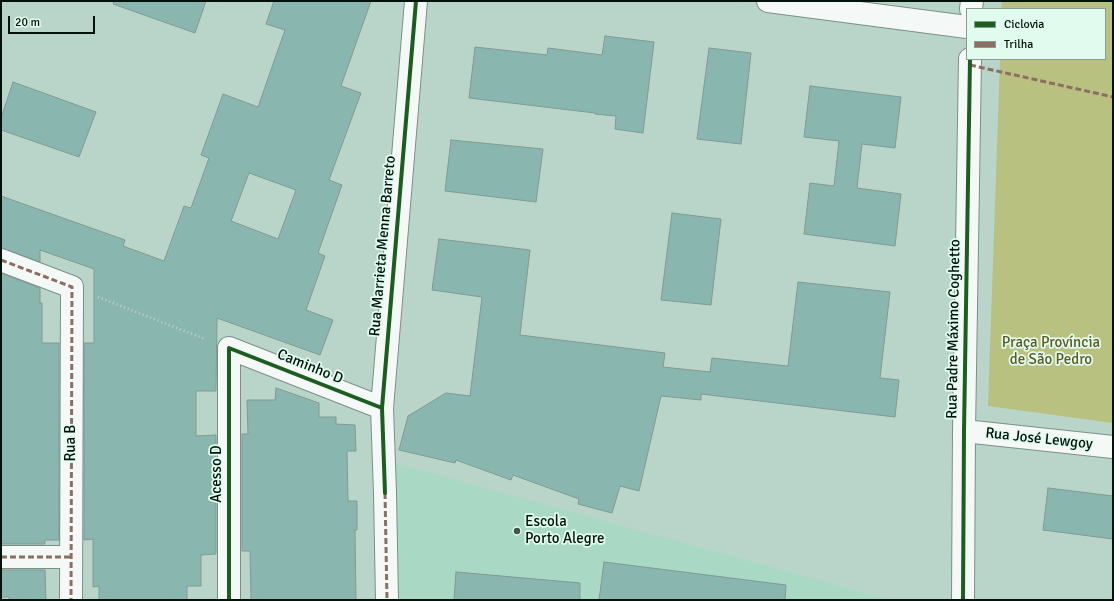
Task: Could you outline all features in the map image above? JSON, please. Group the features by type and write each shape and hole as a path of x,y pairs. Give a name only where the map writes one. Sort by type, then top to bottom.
{"street":[{"name":"Rua Marrieta Menna Barreto","path":"387,600 382,408 416,1"},
{"path":"768,1 966,27"},
{"name":"Rua Padre Máximo Coghetto","path":"963,600 970,60"},
{"path":"1,260 72,287"},
{"name":"Rua B","path":"71,600 72,287"},
{"name":"Caminho D","path":"229,348 382,408"},
{"name":"Acesso D","path":"229,348 229,600"},
{"name":"Rua José Lewgoy","path":"964,431 1113,447"},
{"path":"1,557 70,557"}],"path":[{"path":"72,287 229,348"}],"shaded area":[{"name":"Escola Porto Alegre","path":"392,462 890,600 393,600"}],"green space":[{"name":"Praça Província de São Pedro","path":"1002,1 1113,1 1113,423 988,406 1000,60 1106,60 1106,8 1001,8"}],"building":[{"path":"114,1 206,1 195,33 113,4"},
{"path":"274,1 371,1 341,86 361,93 329,180 342,185 318,253 325,256 306,310 333,320 320,355 217,318 216,391 196,391 196,436 216,435 216,554 201,555 201,586 187,586 187,600 99,600 99,586 93,587 93,539 84,540 84,343 94,343 94,269 40,250 40,262 1,248 1,196 125,240 123,246 164,261 184,206 191,208 209,158 201,155 223,94 258,107 285,30 266,24","holes":["249,173 296,190 278,239 231,221"]},
{"path":"605,36 654,42 643,133 615,129 616,116 469,98 475,47 547,55 548,48 602,55"},
{"path":"709,48 751,53 741,144 697,139"},
{"path":"13,82 96,112 79,157 1,130 1,118"},
{"path":"810,86 901,97 895,148 862,144 857,188 901,194 895,246 804,234 810,183 834,186 839,141 804,137"},
{"path":"451,140 543,149 536,202 445,191"},
{"path":"672,213 721,219 711,305 661,300"},
{"path":"439,239 530,250 520,335 665,353 663,367 710,372 712,358 788,366 798,282 890,292 880,378 899,380 895,417 701,394 701,400 661,396 639,491 620,486 612,513 578,504 579,499 513,475 511,480 456,460 455,463 399,450 408,416 446,393 470,396 482,297 432,290"},
{"path":"1,273 40,288 40,303 42,303 42,343 59,343 59,540 45,540 45,544 1,544"},
{"path":"276,388 319,403 319,417 336,417 336,424 355,425 356,451 347,451 348,501 357,501 357,530 355,530 356,600 251,600 250,551 242,551 242,434 248,434 247,400 275,400"},
{"path":"1048,488 1113,496 1113,539 1043,530"},
{"path":"604,562 786,585 785,600 599,600"},
{"path":"1,570 45,570 46,600 9,600 9,597 1,597"},
{"path":"456,572 580,583 580,600 454,600"}],"marked path":[{"path":"970,65 1113,97"},
{"path":"1,260 72,287 71,600"},
{"path":"385,493 387,600"},
{"path":"1,557 70,557"}],"cycle path":[{"path":"385,493 382,408 416,1"},
{"path":"963,600 970,60"},
{"path":"229,600 229,348 382,408"}],"place":[{"name":"Escola Porto Alegre","path":"517,531"}]}
